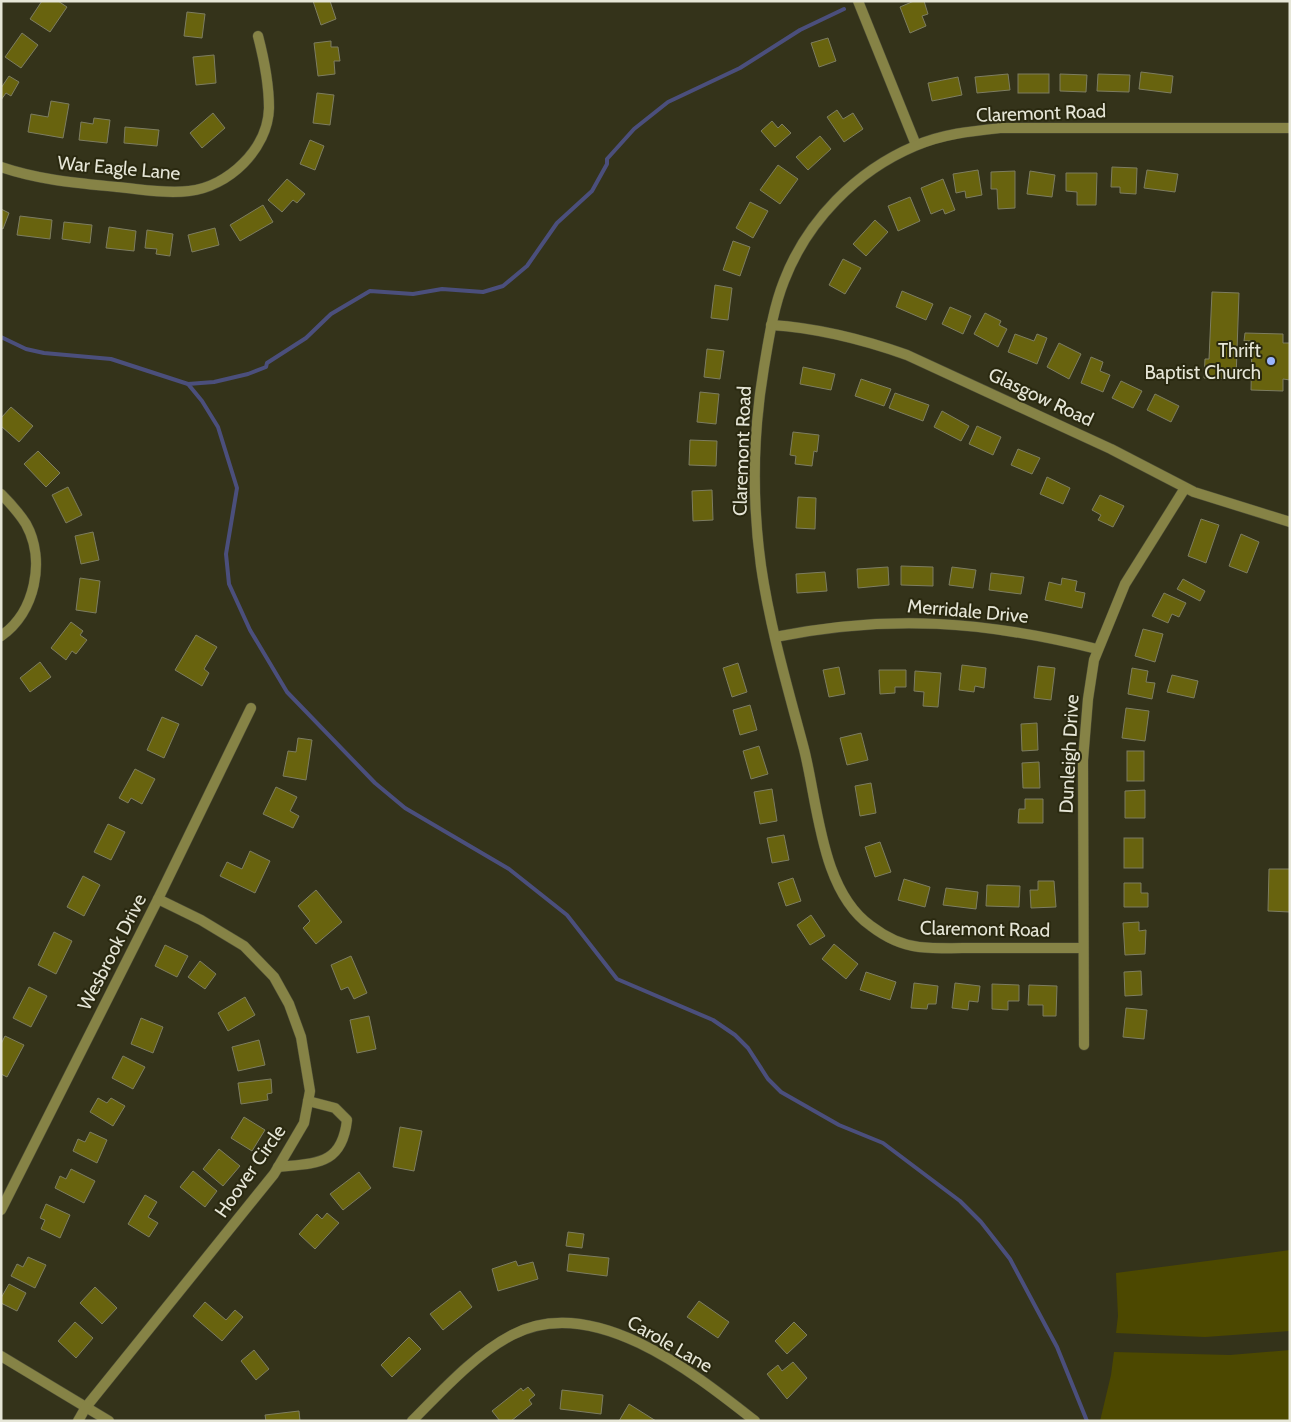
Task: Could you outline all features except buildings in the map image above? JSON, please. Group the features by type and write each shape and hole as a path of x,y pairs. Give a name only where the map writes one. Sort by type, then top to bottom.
{"street":[{"path":"858,1 916,146"},
{"name":"War Eagle Lane","path":"1,167 29,176 57,181 167,192 187,192 216,184 244,163 254,150 264,128 269,110 268,90 258,36"},
{"name":"Claremont Road","path":"1083,948 919,947 893,939 870,926 858,915 840,892 831,867 809,769 774,637 761,564 755,479 760,392 771,325 783,283 791,264 817,222 847,190 862,178 890,158 916,146 974,131 1001,128 1290,128"},
{"name":"Glasgow Road","path":"771,325 801,327 874,343 907,356 1111,449 1185,488 1225,503 1290,522"},
{"name":"Dunleigh Drive","path":"1084,1045 1083,760 1088,699 1097,649 1125,584 1185,488"},
{"path":"1,494 16,509 26,526 33,543 36,563 32,590 26,607 16,622 1,636"},
{"name":"Merridale Drive","path":"774,637 838,626 939,622 1022,632 1097,649"},
{"name":"Wesbrook Drive","path":"1,1210 158,899 251,708"},
{"name":"Hoover Circle","path":"78,1421 86,1407 226,1236 278,1167 304,1123 310,1091 301,1037 289,1004 274,977 244,946 200,920 158,899"},
{"path":"278,1167 312,1164 335,1154 345,1136 347,1120 335,1108 308,1101"},
{"name":"Carole Lane","path":"412,1421 471,1365 502,1341 527,1328 562,1322 584,1323 624,1335 692,1375 755,1421"},
{"path":"1,1356 109,1421"}],"shaded area":[{"path":"1290,1250 1290,1331 1205,1337 1116,1333 1118,1316 1116,1273"},
{"path":"1290,1350 1290,1421 1100,1421 1111,1375 1114,1352 1230,1355"}],"waterway":[{"path":"1,337 26,349 44,353 111,359 188,384 214,382 248,374 266,367 267,363 306,338 331,314 370,291 413,294 442,289 483,292 503,286 527,266 557,223 592,191 607,164 607,159 634,129 668,102 740,68 800,30 844,9"},
{"path":"188,384 202,401 218,427 237,488 226,554 229,584 250,630 287,692 375,783 405,808 509,869 567,915 617,979 713,1020 735,1035 748,1048 768,1079 781,1092 839,1125 883,1143 960,1201 981,1222 1010,1259 1057,1347 1087,1421"}],"place":[{"name":"Thrift Baptist Church","path":"1271,361"}]}
